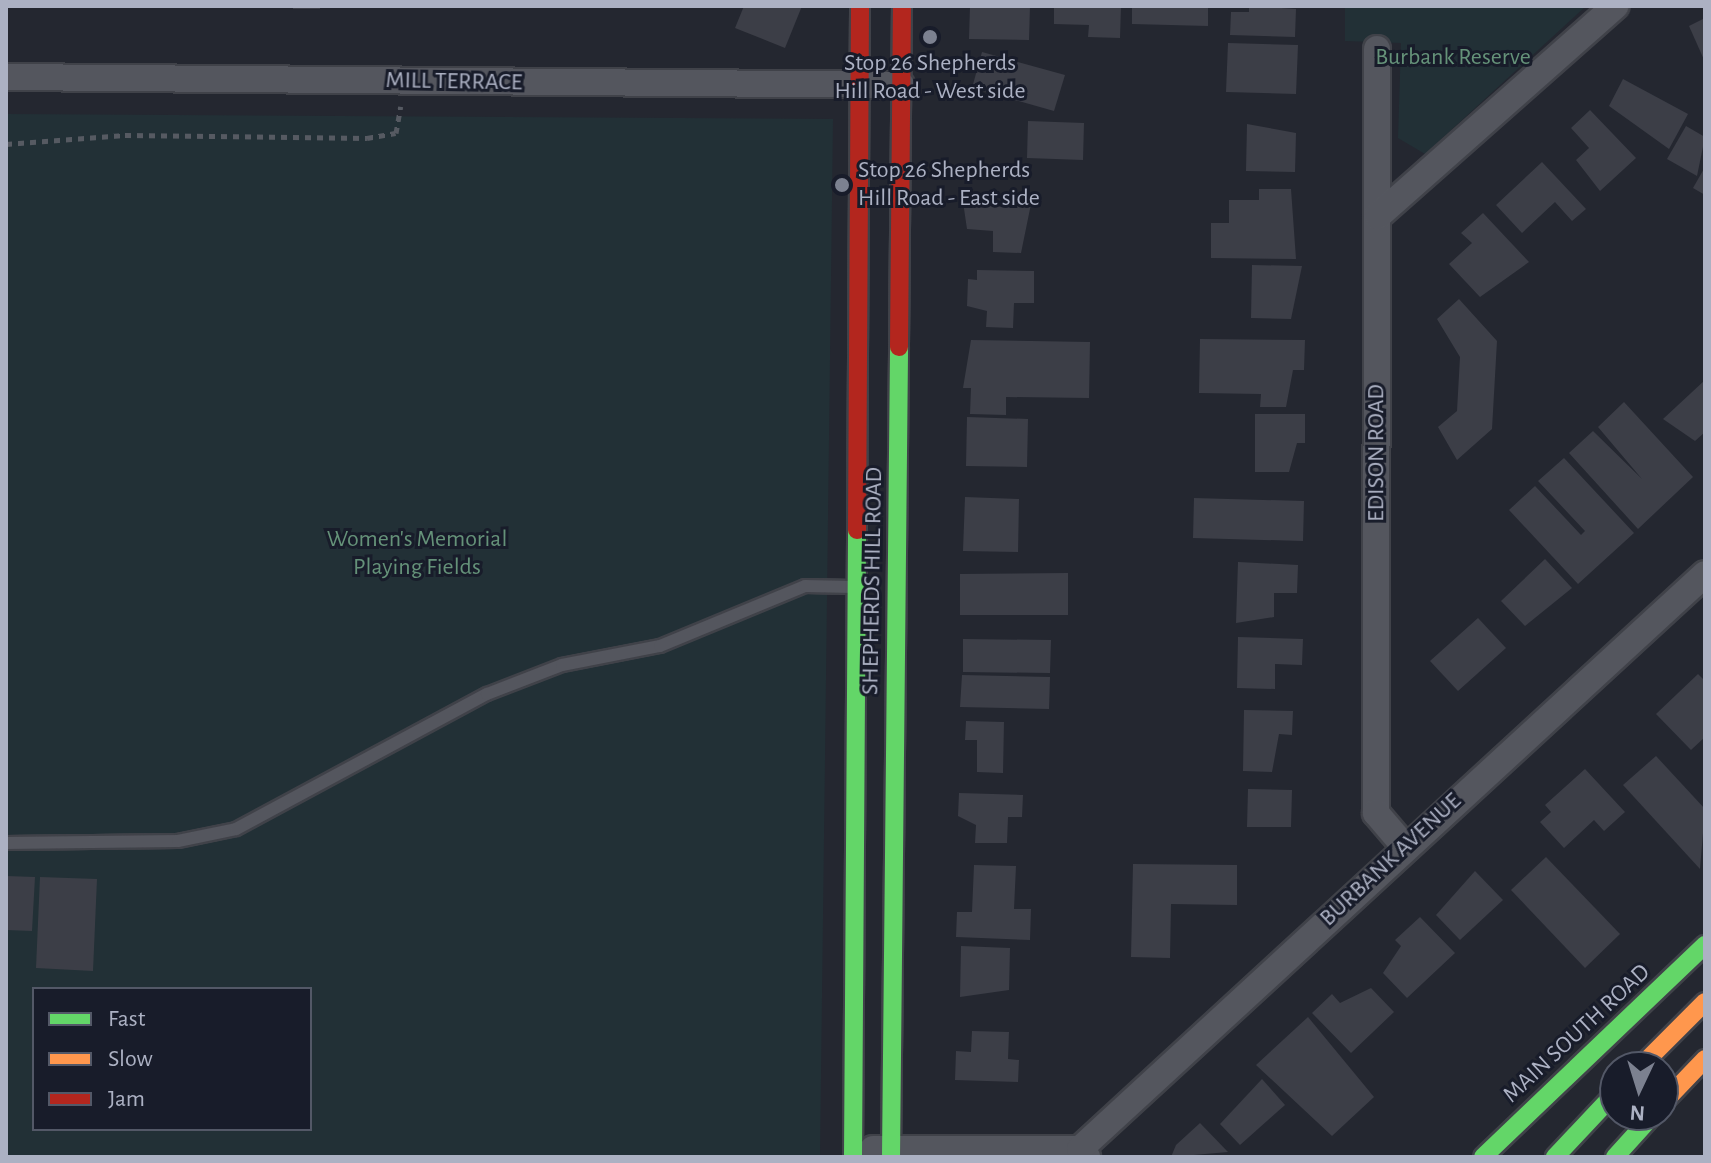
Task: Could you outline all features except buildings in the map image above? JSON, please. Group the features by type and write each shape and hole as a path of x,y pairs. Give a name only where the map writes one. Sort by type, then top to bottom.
{"main road":[{"name":"SHEPHERDS HILL ROAD","path":"853,1153 860,6"},
{"name":"SHEPHERDS HILL ROAD","path":"891,1153 902,6"},
{"name":"MAIN SOUTH ROAD","path":"1483,1157 1705,945"},
{"path":"1656,1051 1705,1002"},
{"path":"1679,1086 1705,1059"},
{"path":"1555,1157 1599,1110"},
{"path":"1615,1157 1639,1131"}],"street":[{"path":"1378,216 1615,6"},
{"name":"EDISON ROAD","path":"1377,49 1376,813 1405,847"},
{"name":"MILL TERRACE","path":"6,77 901,85"},
{"name":"BURBANK AVENUE","path":"1083,1153 1405,847 1705,574"},
{"path":"853,1153 1083,1153"}],"lane":[{"path":"6,843 178,841 236,829 487,694 562,665 660,646 805,586 855,587"}],"path":[{"path":"6,144 125,135 367,138 396,133 401,81"}],"green space":[{"name":"Burbank Reserve","path":"1345,6 1586,6 1425,154 1398,138 1401,43 1345,41"},
{"name":"Women's Memorial Playing Fields","path":"6,114 833,119 820,1157 6,1157"}],"traffic: fast":[{"path":"891,1157 899,347"},
{"path":"853,1157 857,530"},
{"path":"1483,1157 1705,945"},
{"path":"1555,1157 1599,1110"},
{"path":"1615,1157 1639,1131"}],"traffic: slow":[{"path":"1656,1051 1705,1002"},
{"path":"1679,1086 1705,1059"}],"traffic: jam":[{"path":"857,530 860,6"},
{"path":"899,347 902,6"}],"place":[{"name":"Stop 26 Shepherds Hill Road - West side","path":"930,37"},
{"name":"Stop 26 Shepherds Hill Road - East side","path":"842,185"}]}
